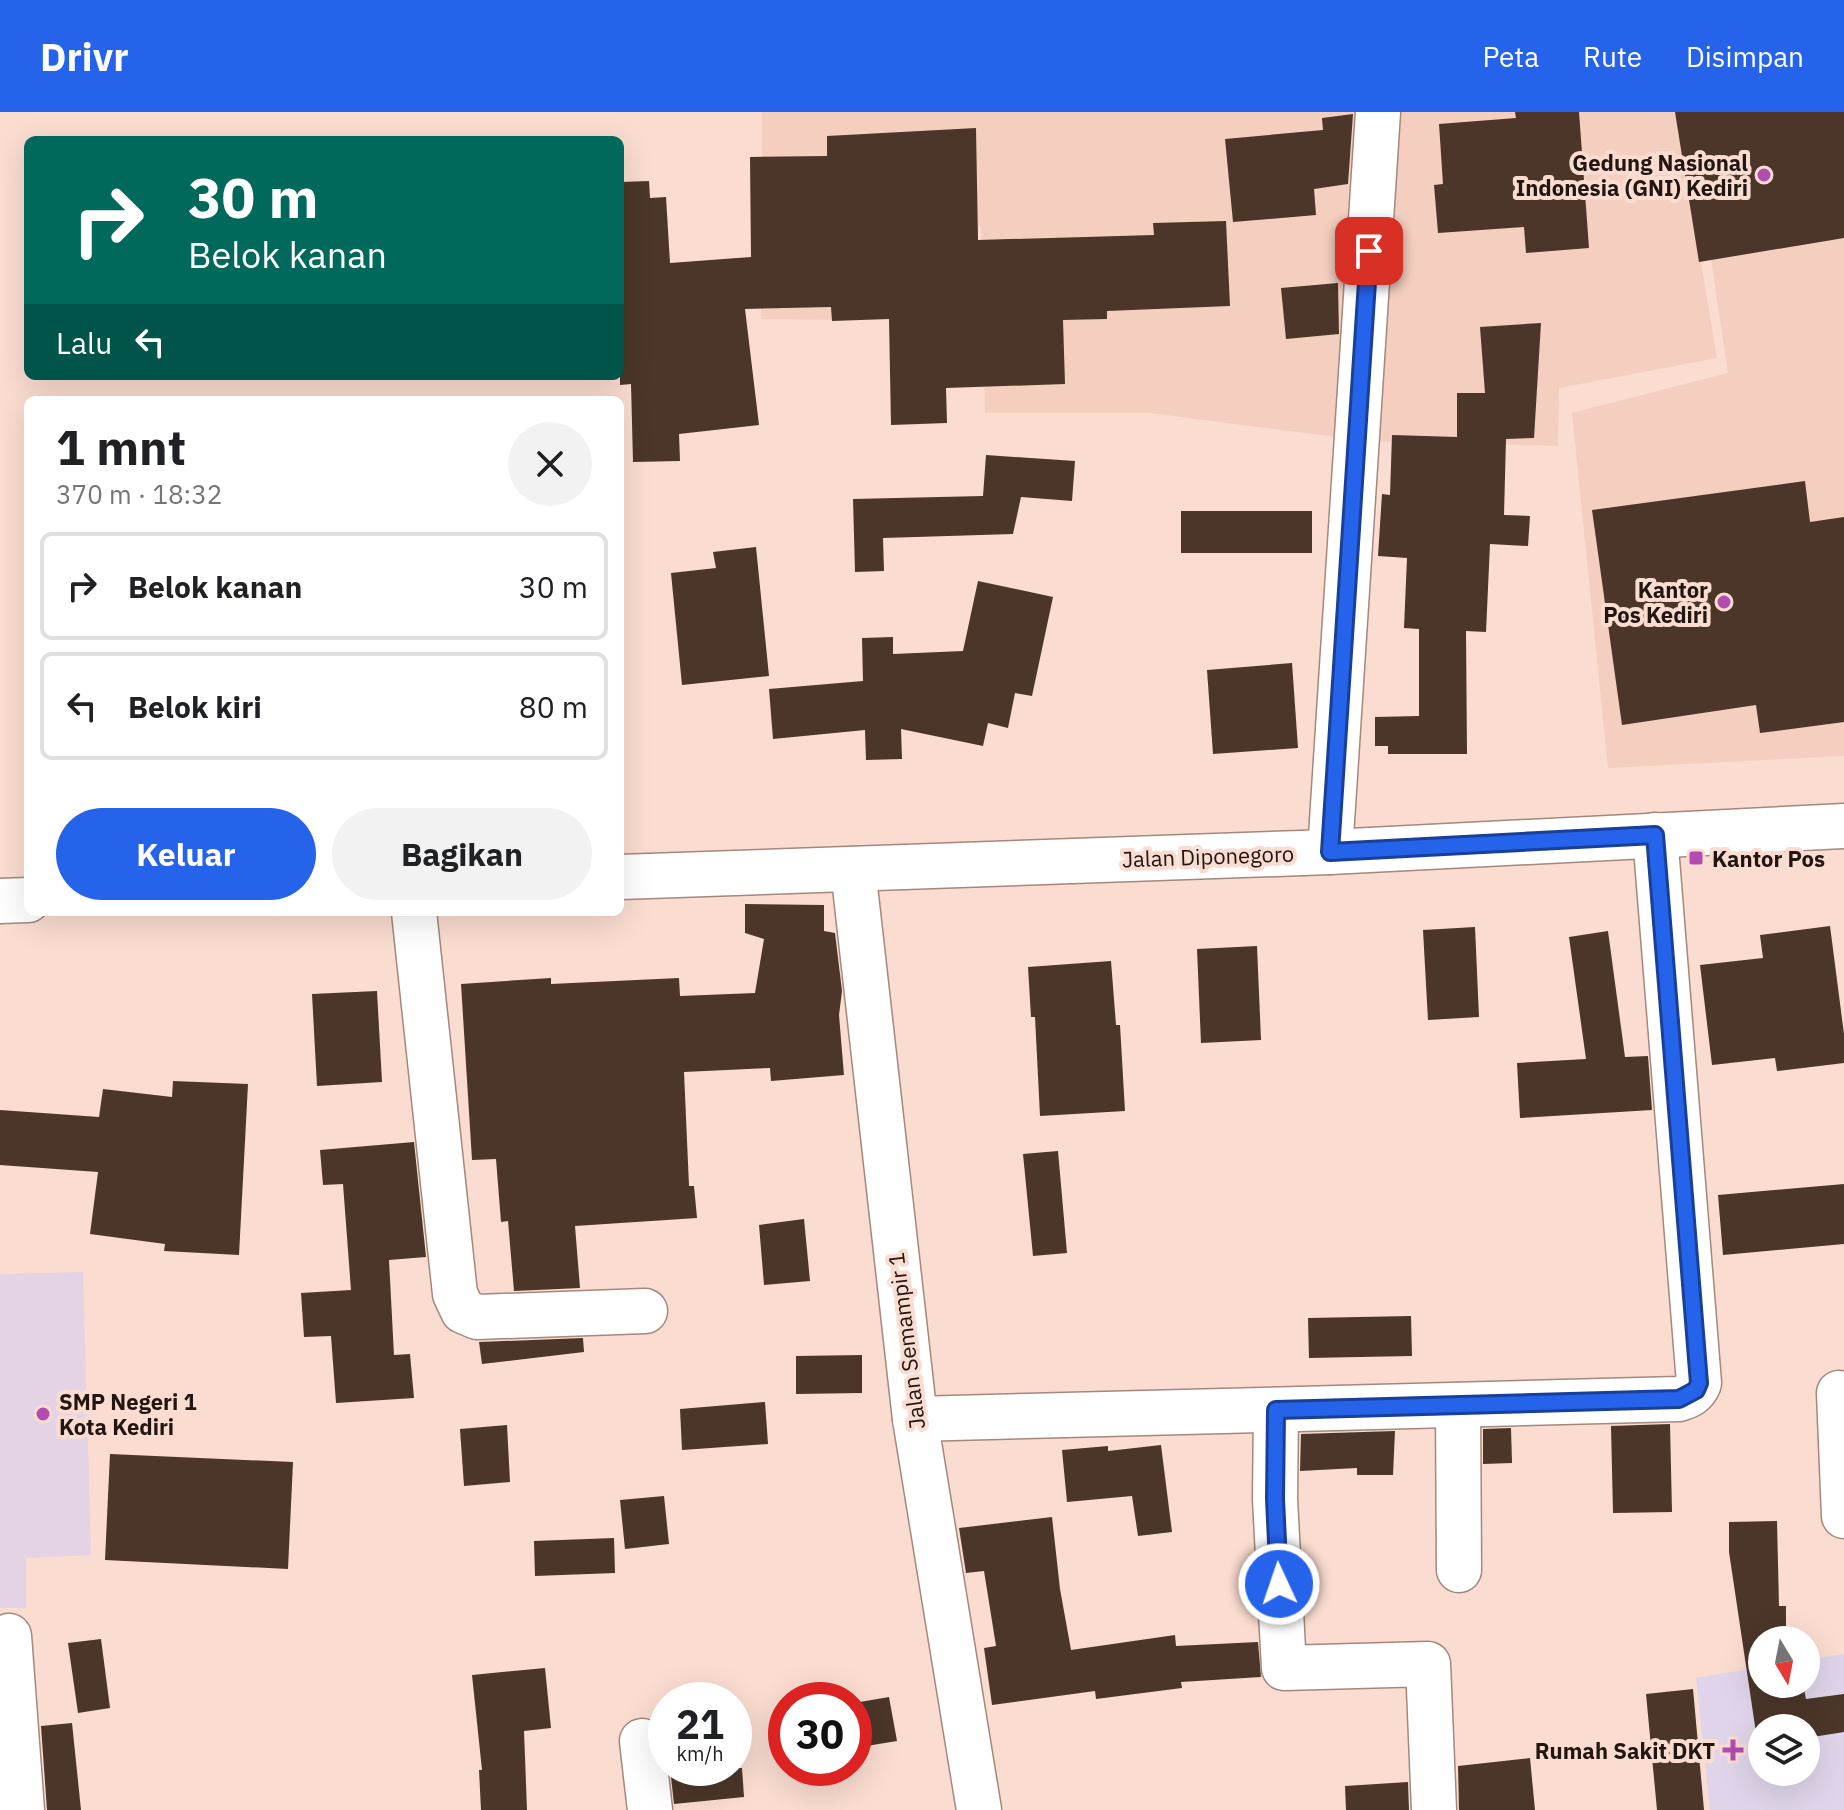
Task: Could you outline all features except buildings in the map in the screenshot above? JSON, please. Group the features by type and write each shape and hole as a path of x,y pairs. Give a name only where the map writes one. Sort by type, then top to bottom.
{"street":[{"path":"1330,852 1378,112"},
{"name":"Jalan Diponegoro","path":"624,877 1330,852 1844,826"},
{"path":"915,1419 1679,1399 1696,1390 1699,1383 1655,835"},
{"name":"Jalan Semampir 1","path":"853,869 915,1419 979,1810"},
{"path":"0,901 24,900"},
{"path":"414,916 455,1294 463,1311 477,1317 645,1311"},
{"path":"1839,1393 1844,1516"},
{"path":"1458,1405 1459,1570"},
{"path":"1276,1410 1275,1499 1284,1668 1428,1664 1434,1810"},
{"path":"9,1636 22,1810"},
{"path":"642,1741 650,1810"}],"shaded area":[{"path":"762,112 1676,112 1717,358 1559,388 1558,446 1368,441 1150,413 985,413 981,226 866,233 852,320 761,319"},
{"path":"1689,112 1844,112 1844,756 1608,768 1572,413 1728,373"},
{"name":"SMP Negeri 1 Kota Kediri","path":"83,1272 91,1555 26,1558 26,1608 0,1608 0,1274"},
{"name":"Rumah Sakit DKT","path":"1844,1654 1844,1810 1710,1810 1696,1678 1748,1669 1748,1698 1820,1698 1820,1658"}],"place":[{"name":"Gedung Nasional Indonesia (GNI) Kediri","path":"1764,175"},
{"name":"Kantor Pos Kediri","path":"1724,602"},
{"name":"Kantor Pos","path":"1696,858"},
{"name":"SMP Negeri 1 Kota Kediri","path":"43,1414"},
{"name":"Rumah Sakit DKT","path":"1733,1750"}],"route":[{"path":"1279,1584 1275,1499 1276,1410 1679,1399 1690,1395 1699,1383 1655,835 1330,852 1369,251"}]}
